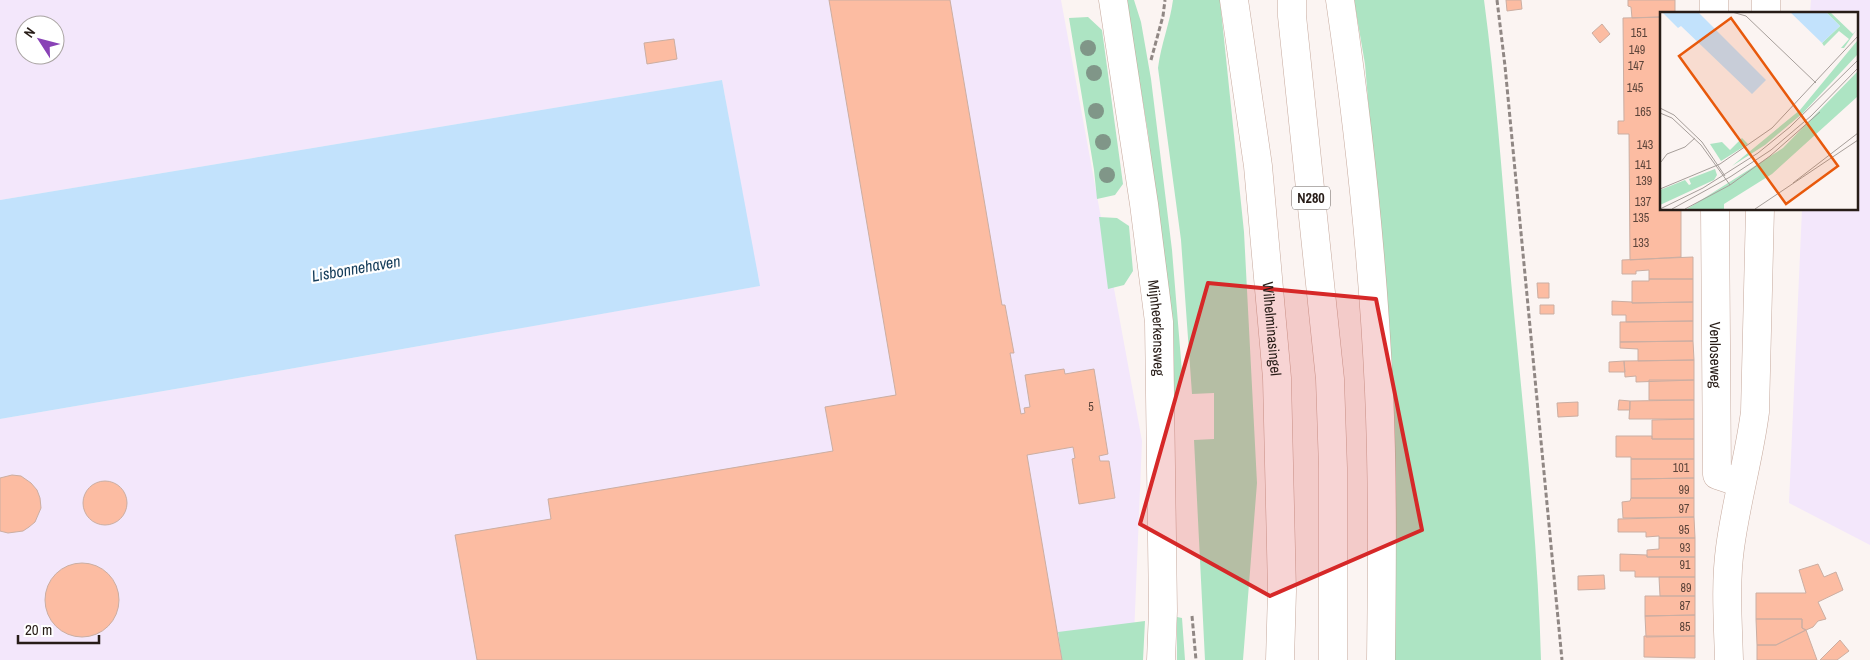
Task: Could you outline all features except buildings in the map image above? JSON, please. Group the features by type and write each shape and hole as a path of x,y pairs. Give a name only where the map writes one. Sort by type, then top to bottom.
{"main road":[{"name":"Mijnheerkensweg","path":"1113,0 1144,204 1159,322 1163,611 1161,660"},
{"name":"Wilhelminasingel","path":"1234,0 1258,166 1277,378 1282,592 1280,660"},
{"path":"1340,0 1356,112 1373,298 1379,391 1382,508 1381,660"},
{"name":"N280","path":"1290,5 1330,379 1333,477 1333,660"},
{"name":"Venloseweg","path":"1715,210 1717,475 1741,483"},
{"path":"1729,660 1730,550 1755,412 1760,210"}],"path":[{"path":"1150,63 1163,16 1165,0"},
{"path":"1497,0 1506,66 1562,660"}],"highlighted area":[{"path":"1208,283 1376,299 1422,530 1270,596 1140,524"}],"shaded area":[{"path":"0,0 1061,0 1142,441 1133,660 0,660 0,419 759,286 722,80 0,200"},
{"path":"1811,0 1870,0 1870,545 1789,503 1802,210 1858,210 1858,12 1810,12"}],"green space":[{"path":"1126,0 1134,0 1141,22 1151,79 1172,250 1182,372 1178,395 1172,396 1161,243 1148,133"},
{"path":"1173,0 1220,0 1244,232 1257,483 1243,660 1205,660 1194,440 1214,439 1214,393 1192,394 1181,240 1158,68"},
{"path":"1354,0 1484,0 1497,117 1530,486 1541,660 1391,660 1389,351 1365,64"},
{"path":"1088,17 1102,30 1123,184 1115,195 1097,199 1069,18"},
{"path":"1099,217 1117,218 1129,226 1133,271 1124,285 1108,289"},
{"path":"1177,617 1182,618 1185,660 1177,660"},
{"path":"1145,621 1143,660 1062,660 1058,632"}],"water":[{"name":"Lisbonnehaven","path":"722,80 760,286 0,419 0,200"}]}
